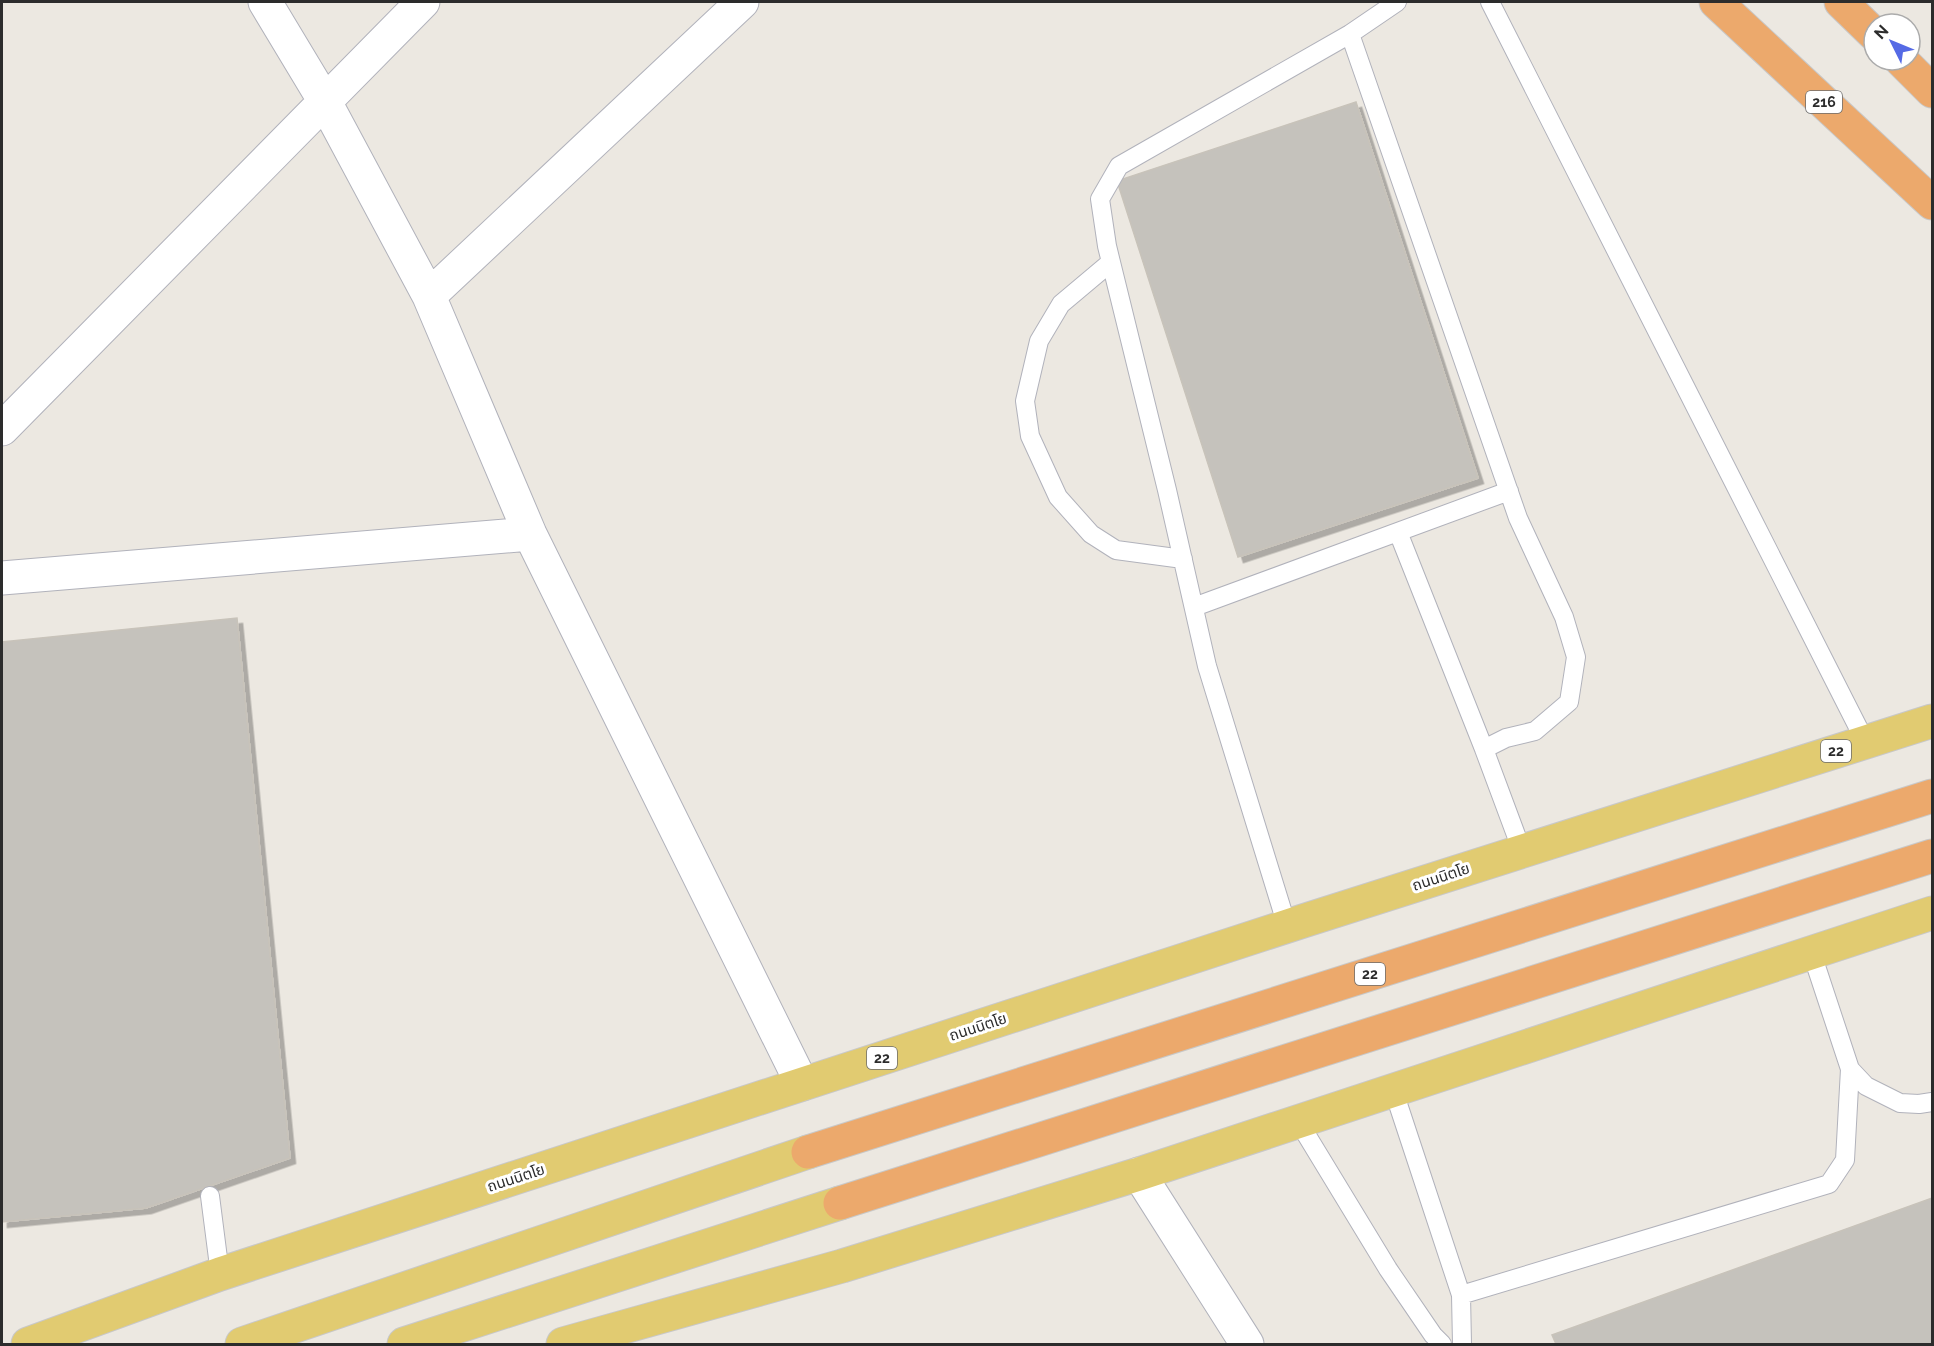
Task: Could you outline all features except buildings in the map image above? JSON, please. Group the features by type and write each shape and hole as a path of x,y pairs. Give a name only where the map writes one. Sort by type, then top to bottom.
{"highway":[{"name":"216","path":"1716,2 1932,203"},
{"path":"1840,2 1862,23"},
{"path":"1912,72 1932,91"},
{"name":"22","path":"808,1152 1932,796"},
{"path":"840,1203 1932,856"}],"main road":[{"name":"ถนนนิตโย","path":"28,1344 220,1274 1287,926 1932,720"},
{"path":"563,1344 843,1266 1139,1174 1394,1092 1811,951 1932,913"},
{"name":"22","path":"242,1344 808,1152"},
{"path":"404,1344 840,1203"}],"street":[{"path":"264,2 324,100 429,296 530,534 802,1084"},
{"path":"2,429 423,2"},
{"path":"429,296 742,2"},
{"path":"2,578 530,534"},
{"path":"1139,1174 1247,1344"}],"lane":[{"path":"1287,926 1207,666 1111,262 1100,200 1119,166 1350,34 1397,2"},
{"path":"1491,2 1865,741"},
{"path":"1350,34 1518,518 1564,617 1576,657 1569,702 1534,731 1506,738 1484,749"},
{"path":"1111,262 1061,304 1039,341 1025,401 1030,436 1058,497 1091,534 1116,550 1183,559"},
{"path":"1194,607 1509,491"},
{"path":"1398,532 1522,851"},
{"path":"1461,1295 1829,1184 1845,1160 1850,1069 1811,951"},
{"path":"1850,1069 1866,1086 1900,1103 1932,1102"},
{"path":"1394,1092 1461,1295 1462,1344"},
{"path":"1298,1121 1388,1269 1433,1335 1442,1344"},
{"path":"210,1196 220,1274"}]}
